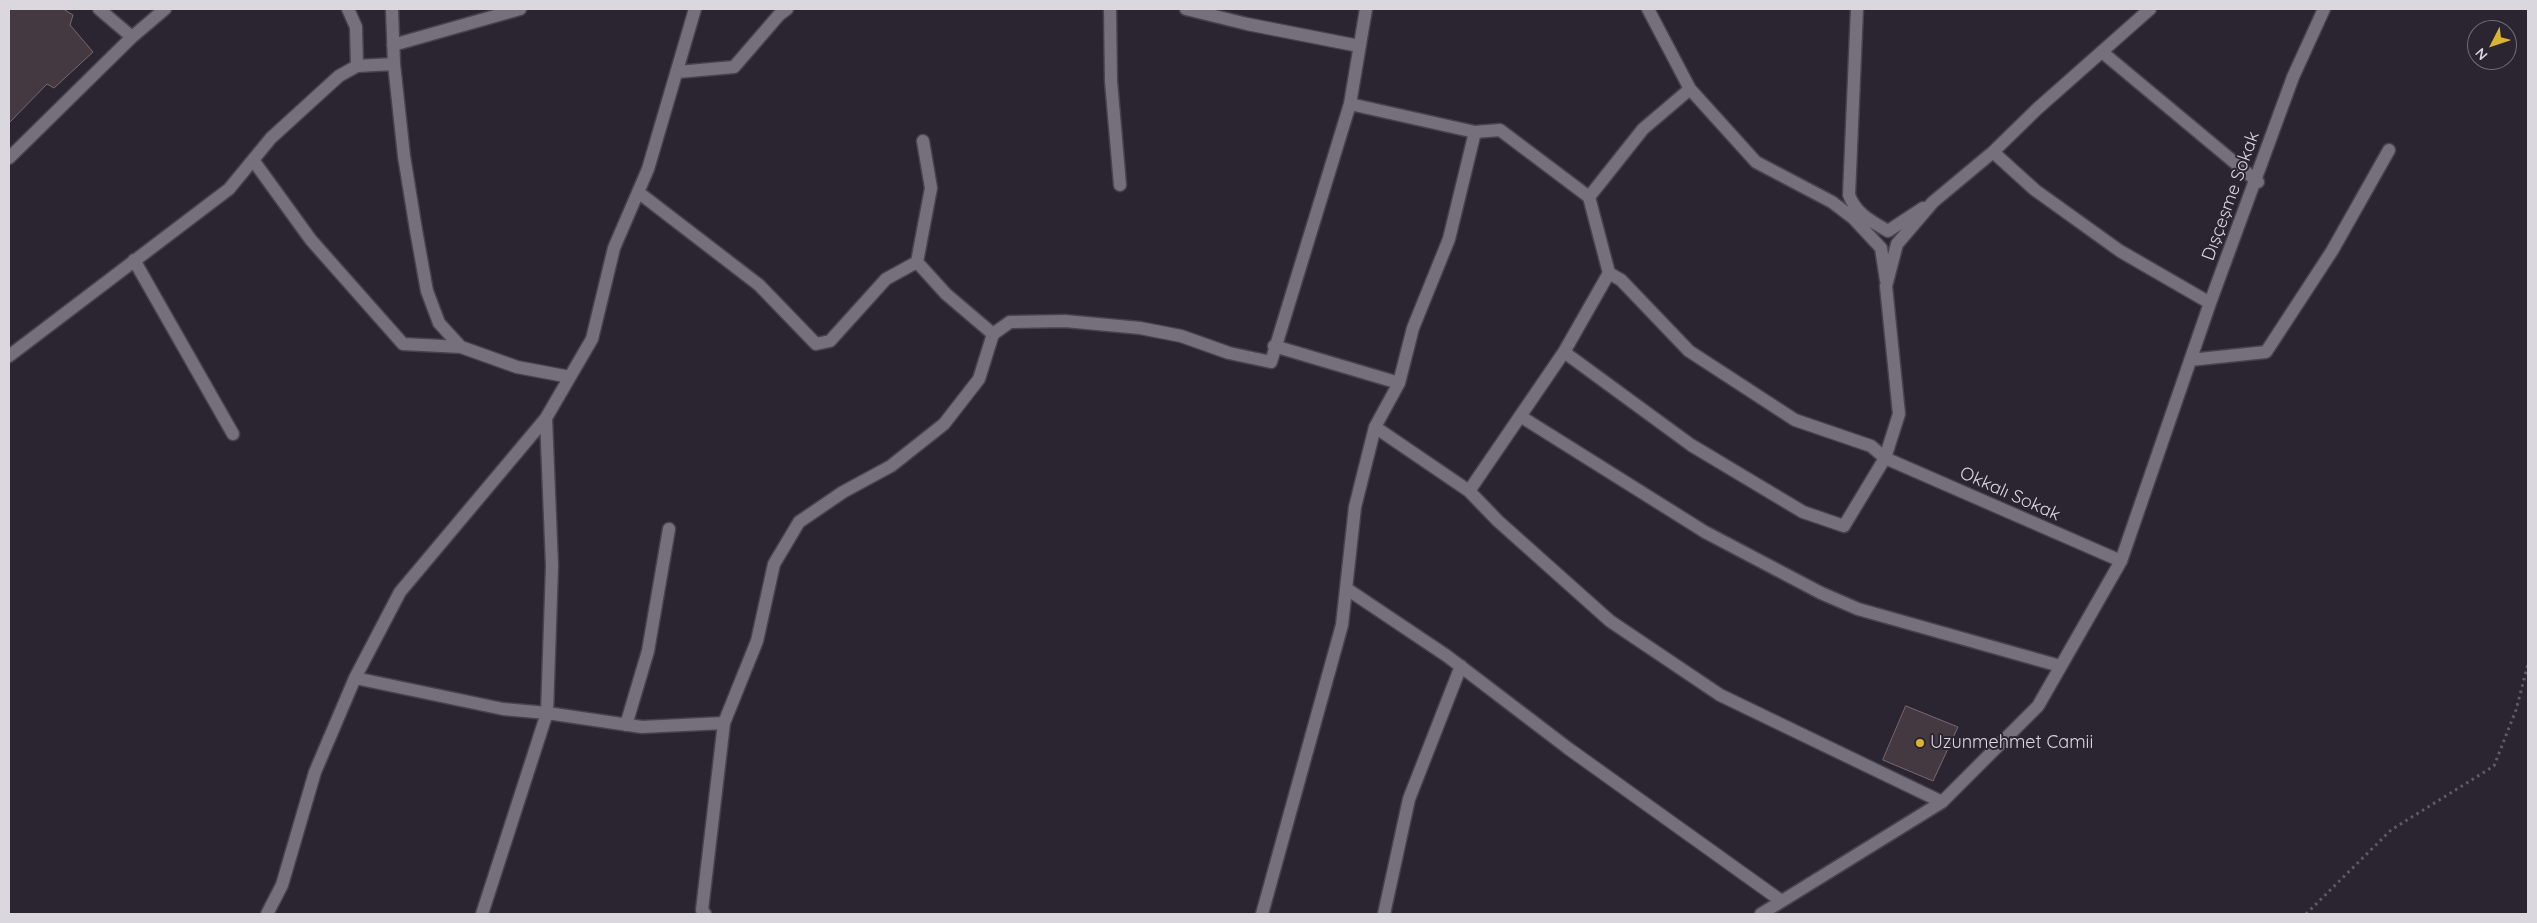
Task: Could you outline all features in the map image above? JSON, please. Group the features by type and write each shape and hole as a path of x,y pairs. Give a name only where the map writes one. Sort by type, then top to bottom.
{"street":[{"path":"99,9 132,37"},
{"path":"9,158 132,37 165,9"},
{"path":"348,9 356,27 357,66"},
{"path":"392,9 394,64 404,156 427,290 439,324 461,347"},
{"path":"393,45 520,9"},
{"path":"267,914 282,885 315,772 355,678 400,592 546,418 592,339 614,248 648,169 695,9"},
{"path":"678,72 734,67 778,14 787,9"},
{"path":"1110,9 1111,81 1120,185"},
{"path":"1186,9 1247,24 1360,46"},
{"path":"705,914 702,910 724,723 757,642 774,564 799,522 843,492 891,466 944,424 979,379 993,334 1010,322 1065,321 1140,328 1181,336 1229,353 1271,362 1274,347 1350,104 1366,9"},
{"path":"1648,9 1690,89 1756,162 1832,202 1853,218 1881,248 1890,250 1897,244 1933,202"},
{"path":"1832,202 1846,204 1849,201 1857,9"},
{"path":"1564,352 1691,445 1803,512 1844,526 1885,458 1899,414 1886,286 1878,238 1881,233 1888,231 1933,202 1993,152 2150,9"},
{"name":"Dışçeşme Sokak","path":"1761,914 1780,900 1942,802 2038,706 2121,561 2176,396 2257,181 2293,77 2324,9"},
{"path":"2102,52 2257,181"},
{"path":"9,356 229,189 271,138 339,76 357,66 394,64"},
{"path":"1589,196 1643,129 1690,89"},
{"path":"1350,104 1475,132 1500,130 1589,196 1609,273 1564,352 1469,491"},
{"path":"1262,914 1342,625 1354,507 1375,427 1399,383 1413,328 1449,239 1475,132"},
{"path":"917,262 931,188 923,141"},
{"path":"2190,360 2266,352 2332,251 2389,150"},
{"path":"1993,152 2035,190 2120,251 2210,303"},
{"path":"253,160 311,240 403,344 461,347 516,368 570,376"},
{"path":"638,192 759,285 816,344 830,341 886,279 917,262"},
{"path":"1849,195 1852,205 1860,213 1896,235 1897,244 1886,286"},
{"path":"134,260 233,434"},
{"path":"917,262 946,294 993,334"},
{"name":"Okkalı Sokak","path":"1609,273 1621,280 1689,351 1795,420 1871,446 1885,458 2121,561"},
{"path":"1274,347 1399,383"},
{"path":"1520,416 1705,532 1821,593 1858,608 2060,666"},
{"path":"482,914 547,713 552,566 546,418"},
{"path":"1375,427 1469,491 1498,521 1610,621 1720,695 1942,802"},
{"path":"626,724 648,651 669,529"},
{"path":"1347,590 1461,666 1577,755 1780,900"},
{"path":"1384,914 1409,798 1461,666"},
{"path":"355,678 503,709 547,713 642,727 724,723"}],"path":[{"path":"2306,914 2391,830 2494,766 2516,710 2528,664"}],"building":[{"path":"9,9 63,9 73,15 70,25 93,52 54,88 47,84 9,123"},
{"name":"Uzunmehmet Camii","path":"1906,706 1958,727 1933,781 1883,760"}],"place":[{"name":"Uzunmehmet Camii","path":"1920,743"}]}
